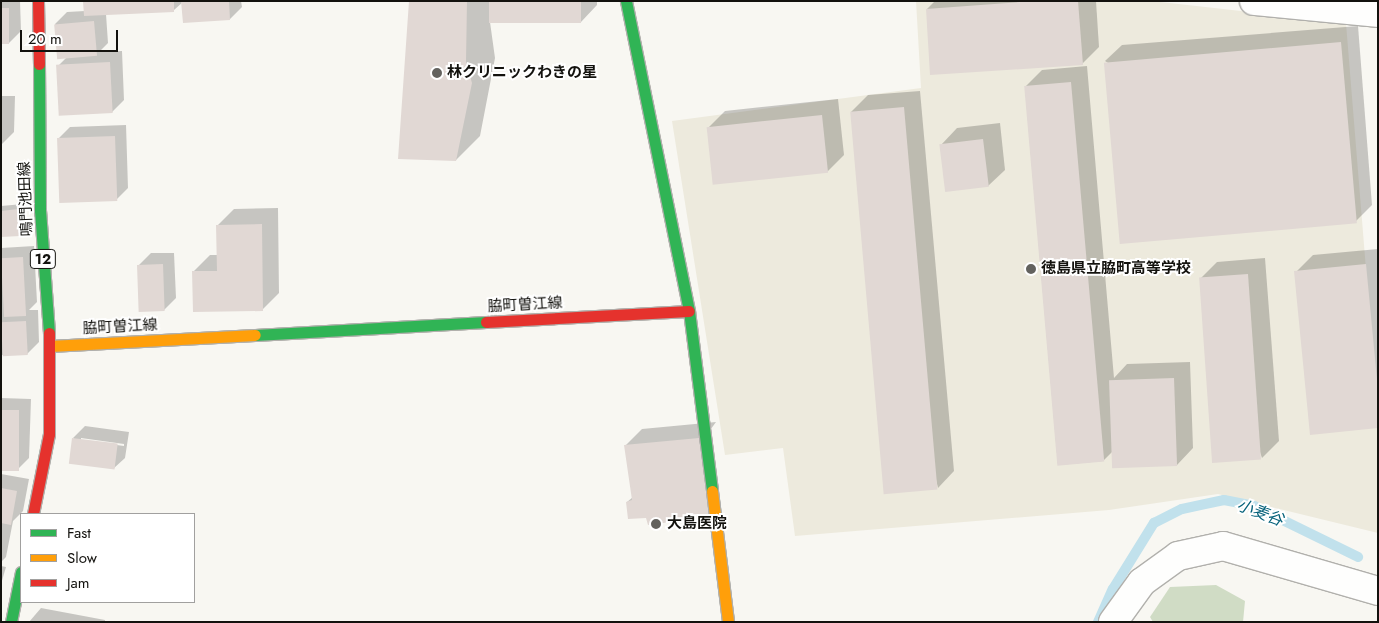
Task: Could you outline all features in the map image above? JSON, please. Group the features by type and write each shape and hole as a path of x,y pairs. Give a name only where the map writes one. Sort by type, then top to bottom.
{"main road":[{"name":"鳴門池田線","path":"33,513 49,434 50,346 40,210 38,1"},
{"path":"626,1 689,311 728,622"},
{"name":"脇町曽江線","path":"50,346 689,311"},
{"path":"11,622 20,577"}],"street":[{"path":"1254,1 1378,13"},
{"path":"1113,622 1142,582 1178,556 1223,546 1378,591"}],"shaded area":[{"name":"徳島県立脇町高等学校","path":"916,1 1152,1 1346,23 1378,417 1378,533 1218,494 1109,510 795,536 783,448 725,455 672,121 921,88"}],"green space":[{"path":"1216,585 1245,601 1243,622 1153,622 1150,617 1170,587"}],"building":[{"path":"83,1 174,1 174,12 84,16"},
{"path":"181,1 229,1 230,20 183,23"},
{"name":"林クリニックわきの星","path":"409,1 467,1 466,62 472,83 456,161 398,159"},
{"path":"489,1 581,1 581,23 489,23"},
{"path":"1034,1 1078,1 1083,65 930,75 926,9"},
{"path":"1,8 9,8 9,44 1,44"},
{"path":"94,21 97,56 57,59 54,24"},
{"path":"1341,42 1357,223 1120,244 1104,63"},
{"path":"110,62 113,113 59,116 56,65"},
{"path":"1071,82 1104,462 1057,466 1024,86"},
{"path":"904,107 937,490 884,494 850,112"},
{"path":"822,115 828,173 713,185 707,127"},
{"path":"115,136 117,201 59,203 57,138"},
{"path":"983,139 989,187 945,192 939,144"},
{"path":"18,209 20,236 1,237 1,211"},
{"path":"262,224 263,311 193,312 192,271 217,271 216,225"},
{"path":"23,257 26,316 4,317 1,258"},
{"path":"163,264 165,311 139,312 137,265"},
{"path":"1366,264 1378,390 1378,428 1310,435 1294,271"},
{"path":"1248,274 1261,460 1212,463 1199,277"},
{"path":"26,321 28,355 3,356 1,322"},
{"path":"1174,378 1177,466 1112,468 1109,380"},
{"path":"1,410 19,410 19,471 1,471"},
{"path":"72,438 118,444 114,469 69,464"},
{"path":"699,438 709,517 648,525 646,518 628,519 626,502 632,500 624,445"},
{"path":"1,488 17,491 11,525 1,523"}],"waterway":[{"name":"小麦谷","path":"1098,622 1113,589 1154,523 1182,509 1224,500 1254,506 1358,557"}],"traffic: fast":[{"path":"626,1 689,311 712,491"},
{"path":"39,64 40,210 49,333"},
{"path":"255,335 486,322"},
{"path":"11,622 20,577"}],"traffic: slow":[{"path":"50,346 255,335"},
{"path":"712,491 728,622"}],"traffic: jam":[{"path":"38,1 39,64"},
{"path":"486,322 689,311"},
{"path":"33,513 49,434 49,333"}],"place":[{"name":"林クリニックわきの星","path":"437,73"},
{"name":"徳島県立脇町高等学校","path":"1031,269"},
{"name":"大島医院","path":"656,524"}]}
